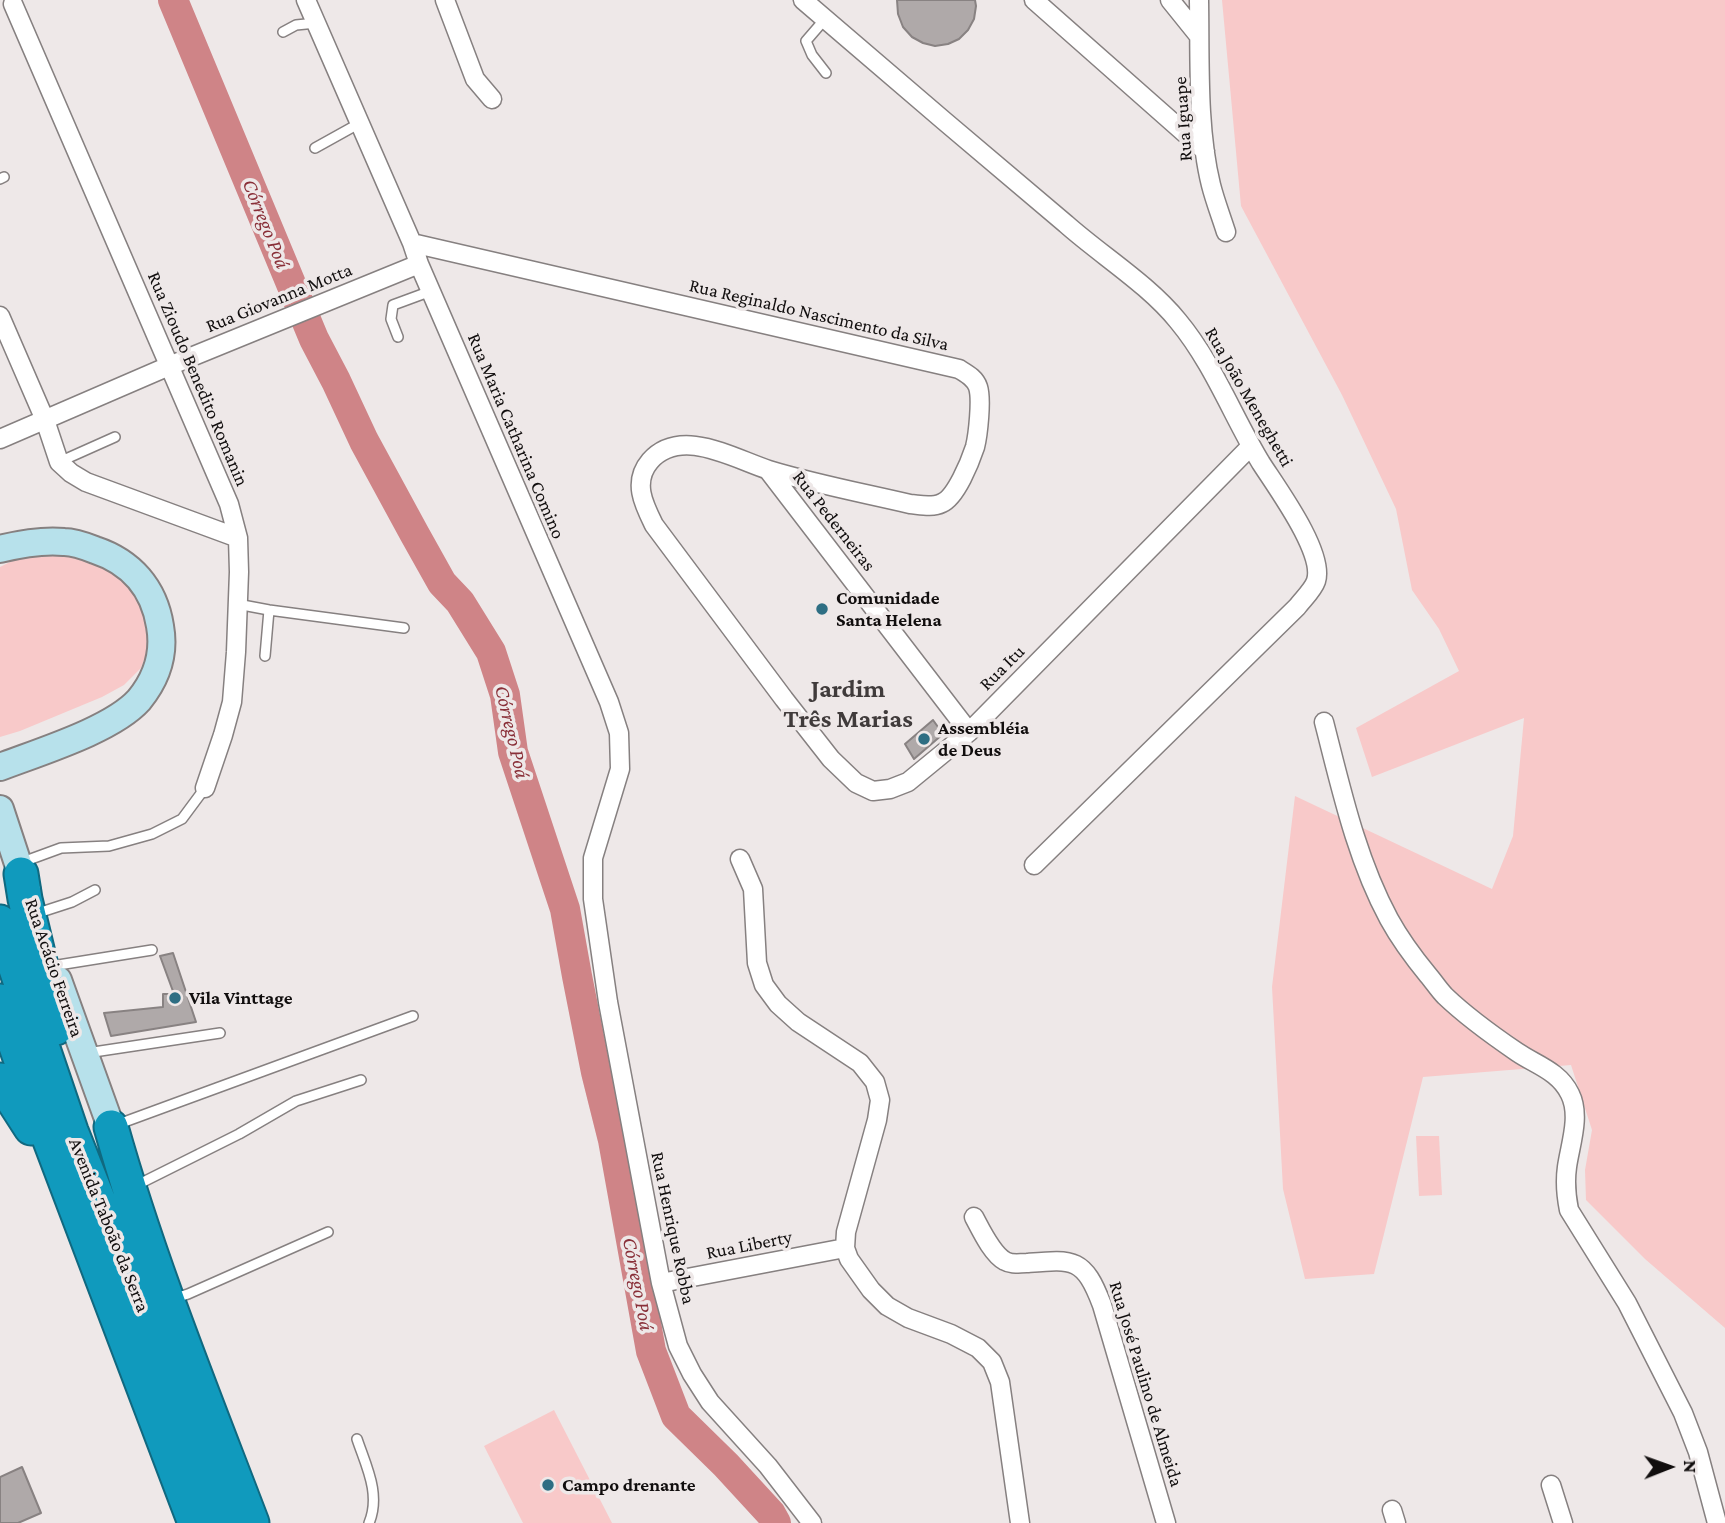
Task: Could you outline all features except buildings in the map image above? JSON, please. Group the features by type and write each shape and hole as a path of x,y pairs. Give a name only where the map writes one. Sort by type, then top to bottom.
{"highway":[{"path":"20,869 71,1094 71,1131"},
{"name":"Avenida Taboão da Serra","path":"0,922 71,1131 227,1523"},
{"name":"Avenida Taboão da Serra","path":"0,1001 38,1109 195,1523"},
{"path":"0,1080 72,1195"},
{"path":"111,1127 167,1300 251,1523"}],"main road":[{"path":"0,549 16,545 64,542 101,552 125,565 136,574 152,597 162,638 162,652 154,680 137,701 114,720 0,767"},
{"name":"Rua Acácio Ferreira","path":"0,808 52,965 111,1127"}],"street":[{"name":"Rua Maria Catharina Comino","path":"306,0 620,733 620,769 593,858 593,899"},
{"path":"445,0 475,79 492,100"},
{"name":"Rua João Meneghetti","path":"803,0 1083,239 1147,290 1177,319 1202,354 1251,446 1299,523 1313,551 1317,567 1315,582 1297,607 1034,865"},
{"path":"1034,0 1205,151"},
{"path":"1170,0 1199,36"},
{"name":"Rua Iguape","path":"1199,0 1205,151 1211,184 1226,232"},
{"name":"Rua Zioudo Benedito Romanin","path":"12,4 229,504 238,538 239,572 232,702 205,788"},
{"name":"Rua Reginaldo Nascimento da Silva","path":"412,243 959,369 971,376 978,385 980,398 975,446 956,491 944,502 930,506 910,504 768,470 721,451 699,446 673,447"},
{"name":"Rua Giovanna Motta","path":"0,439 169,366 419,264"},
{"path":"0,316 45,420 59,462 86,482 238,538"},
{"name":"Rua Itu","path":"673,447 657,453 646,466 640,483 642,500 654,525 831,760 856,783 873,790 890,789 908,782 969,732 1251,446"},
{"name":"Rua Pederneiras","path":"768,470 969,732"},
{"path":"1324,722 1358,843 1374,886 1389,919 1415,959 1445,995 1487,1031 1525,1058 1549,1070 1564,1083 1572,1097 1573,1127 1566,1192 1569,1210 1627,1303 1683,1413 1698,1452 1717,1523"},
{"path":"740,859 753,889 757,963 764,985 778,1004 798,1022 860,1063 875,1082 880,1100 849,1221 845,1248 849,1259 871,1290 887,1306 978,1348 992,1362 1000,1382 1020,1523"},
{"name":"Rua Henrique Robba","path":"593,899 610,1015 661,1283 678,1346 710,1402 768,1466 812,1523"},
{"name":"Rua José Paulino de Almeida","path":"974,1217 997,1255 1004,1261 1011,1264 1059,1260 1073,1263 1085,1271 1094,1283 1166,1523"},
{"name":"Rua Liberty","path":"661,1283 845,1248"},
{"path":"1551,1485 1563,1523"}],"lane":[{"path":"825,19 806,41 812,55 826,73"},
{"path":"283,32 296,25 316,23"},
{"path":"315,148 360,123"},
{"path":"398,337 391,319 393,305 431,291"},
{"path":"59,462 115,437"},
{"path":"237,604 404,628"},
{"path":"265,656 269,610"},
{"path":"20,869 61,848 109,846 152,834 182,819 205,788"},
{"path":"35,915 95,891"},
{"path":"52,965 152,950"},
{"path":"111,1127 413,1016"},
{"path":"84,1053 220,1033"},
{"path":"129,1189 239,1134 296,1101 360,1080"},
{"path":"167,1300 188,1294 328,1232"},
{"path":"357,1438 374,1487 372,1517 369,1523"}],"shaded area":[{"path":"1222,0 1725,0 1725,1328 1645,1259 1586,1200 1585,1170 1592,1130 1571,1065 1423,1077 1374,1274 1305,1279 1283,1189 1272,987 1295,796 1492,889 1513,836 1524,718 1372,777 1356,728 1459,671 1439,629 1412,590 1396,509 1342,395 1241,206"},
{"path":"66,555 114,569 141,592 150,644 141,668 124,685 102,697 0,737 0,567 18,558"},
{"path":"1416,1136 1439,1136 1442,1195 1419,1196"},
{"name":"Campo drenante","path":"554,1410 612,1523 523,1523 484,1446"}],"waterway":[{"name":"Córrego Poá","path":"173,0 314,339 364,441 442,583 460,602 491,652 505,695 513,752 565,909 596,1072 613,1140 651,1351 676,1416 726,1465 776,1523"}],"place":[{"name":"Comunidade Santa Helena","path":"822,609"},
{"name":"Assembléia de Deus","path":"924,739"},
{"name":"Vila Vinttage","path":"175,998"},
{"name":"Campo drenante","path":"548,1485"}],"district":[{"name":"Jardim Três Marias","path":"848,704"}]}
